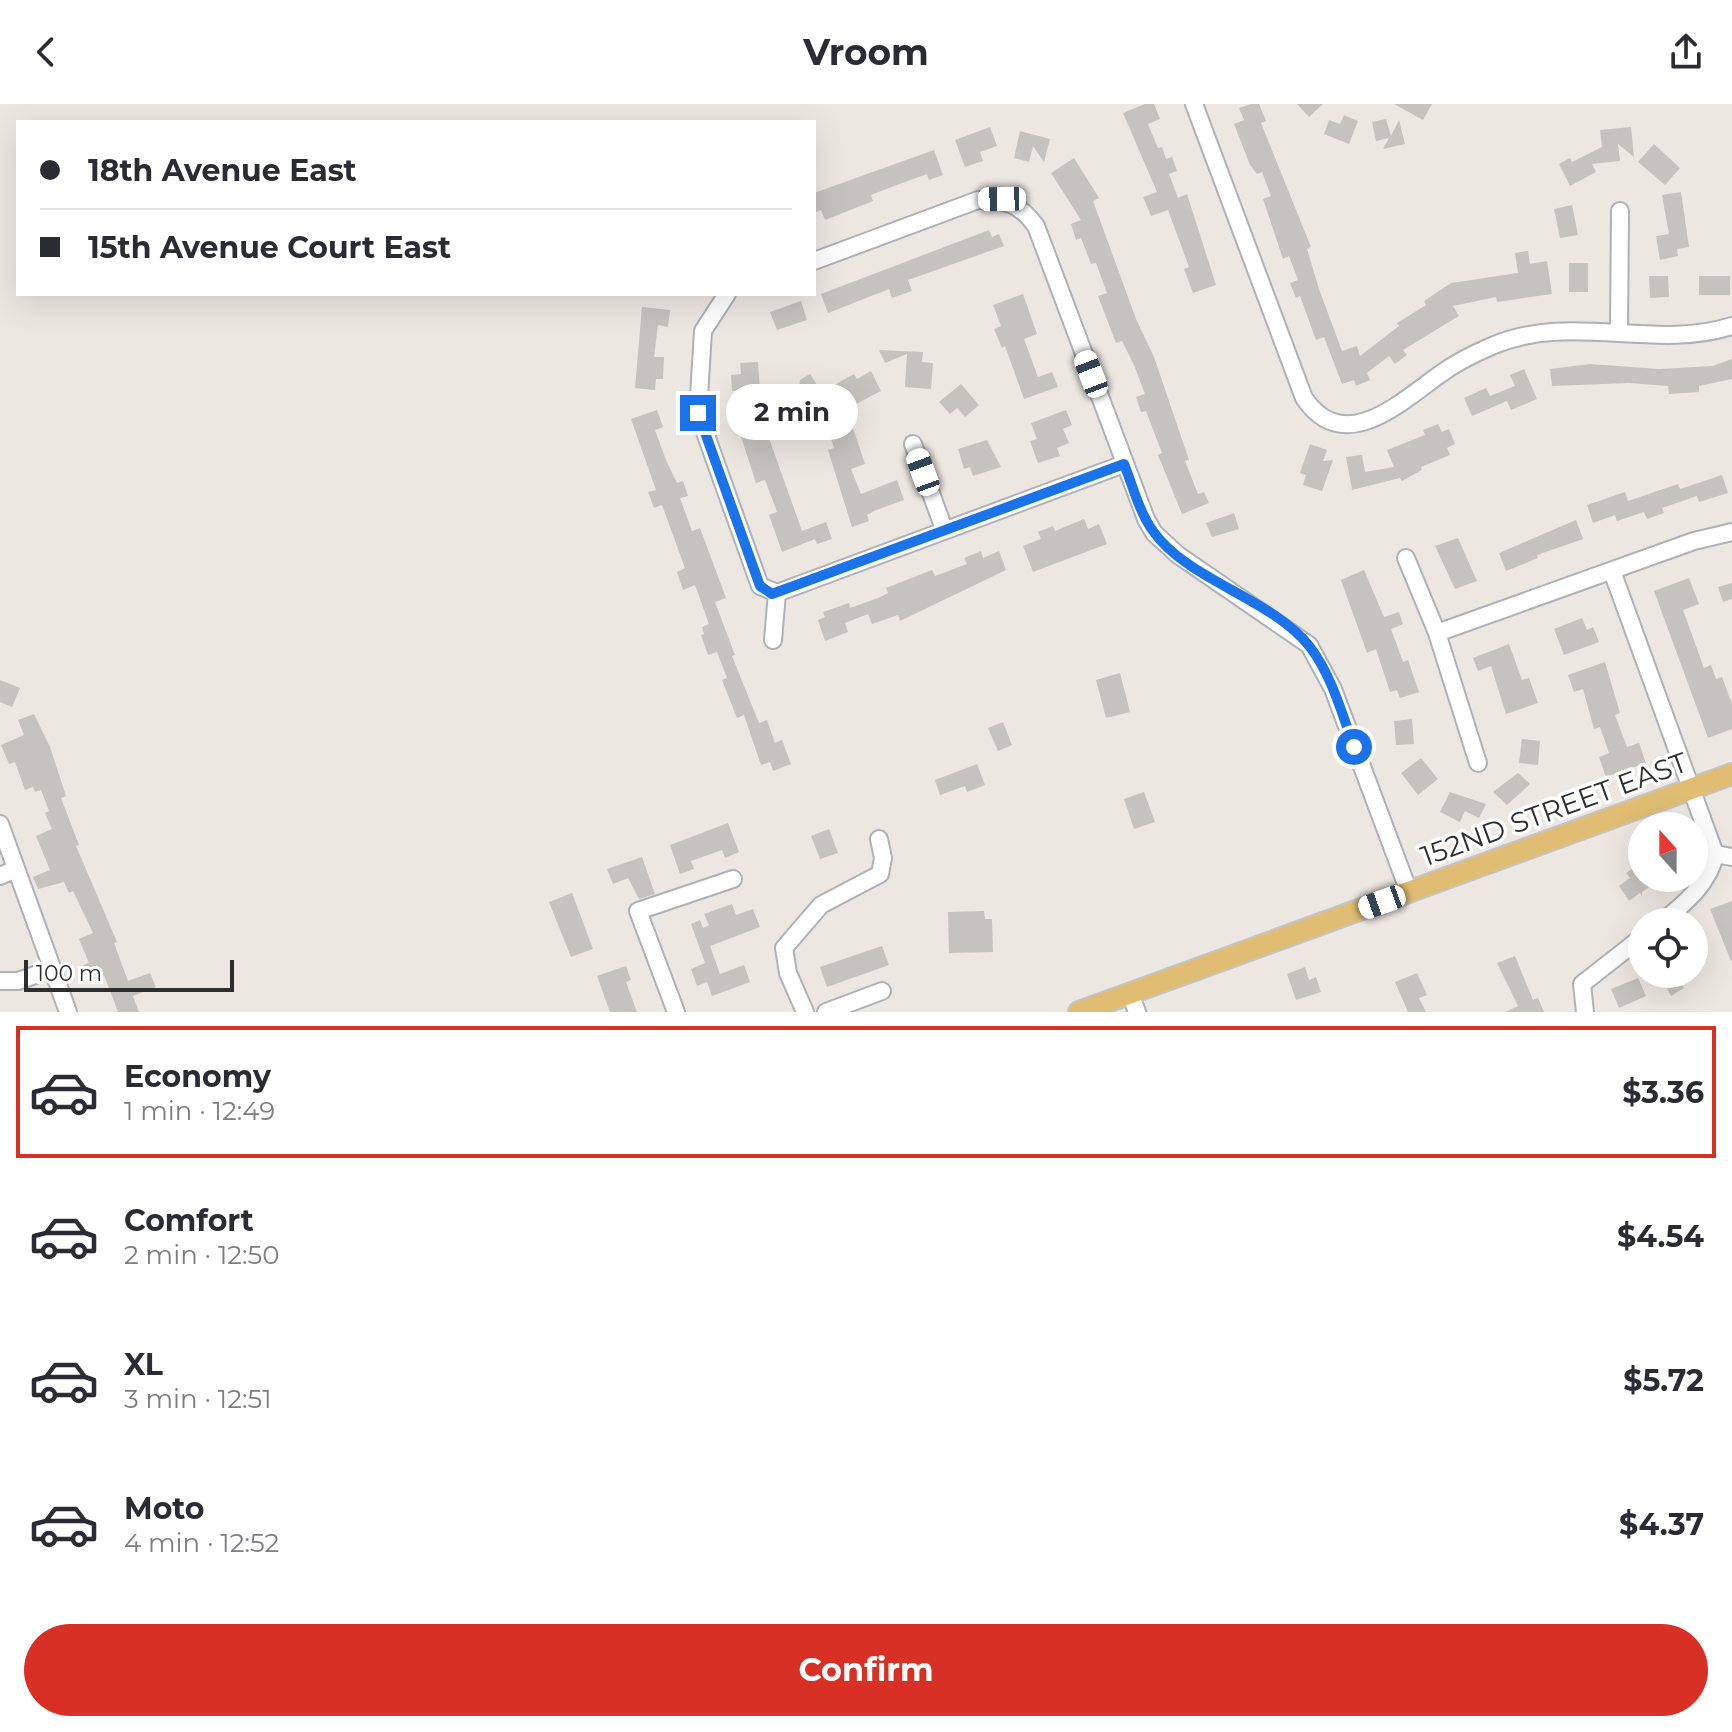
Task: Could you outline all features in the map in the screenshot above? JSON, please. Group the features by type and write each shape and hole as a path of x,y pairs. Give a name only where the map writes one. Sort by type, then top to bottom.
{"main road":[{"name":"152ND STREET EAST","path":"1079,1012 1134,1003 1409,892 1732,774"}],"street":[{"path":"1194,104 1299,387 1316,412 1346,423 1365,422 1390,413 1456,363 1514,337 1571,329 1686,335 1732,326"},
{"path":"816,260 965,204 1002,199 1022,209 1036,226 1124,464 1154,533 1178,555 1309,645 1333,689 1409,892"},
{"path":"1619,331 1620,211"},
{"path":"722,299 703,331 698,413 760,586 777,593 1124,464"},
{"path":"913,444 944,529"},
{"path":"1437,633 1694,541 1732,532"},
{"path":"1406,558 1437,633 1478,763"},
{"path":"1612,571 1715,854 1709,874 1678,908"},
{"path":"773,640 777,593"},
{"path":"0,824 8,872 68,1012"},
{"path":"805,1012 783,953 804,923 834,897 880,874 883,858 879,839"},
{"path":"1715,854 1732,857"},
{"path":"676,1012 638,911 733,879"},
{"path":"1585,1012 1582,984 1628,948"},
{"path":"0,981 18,981 52,969"},
{"path":"826,1012 882,991"}],"building":[{"path":"1145,104 1154,104 1160,119 1148,124 1166,159 1172,157 1177,171 1169,174 1178,198 1187,194 1216,285 1193,293 1184,269 1189,267 1168,210 1151,216 1143,197 1157,192 1123,113"},
{"path":"1259,104 1266,121 1261,123 1311,247 1307,249 1342,351 1357,346 1360,356 1399,326 1397,323 1426,305 1424,301 1451,283 1518,273 1515,253 1528,251 1530,264 1547,261 1552,294 1497,302 1496,297 1453,306 1459,316 1403,350 1407,355 1395,364 1389,356 1367,373 1370,380 1356,386 1354,380 1342,384 1324,337 1316,340 1300,296 1296,298 1290,283 1298,280 1289,256 1283,259 1263,199 1271,196 1262,172 1257,174 1250,165 1234,124 1244,120 1239,108"},
{"path":"1297,104 1323,104 1309,117"},
{"path":"1394,104 1432,104 1423,120"},
{"path":"1344,115 1358,121 1349,144 1324,134 1329,120 1340,124"},
{"path":"1386,119 1391,136 1399,120 1405,144 1383,149 1389,138 1376,141 1372,122"},
{"path":"990,127 997,146 980,152 983,161 965,167 955,140"},
{"path":"1631,127 1634,157 1618,144 1620,161 1592,164 1596,172 1570,186 1559,164 1570,158 1572,162 1602,147 1600,130"},
{"path":"1020,131 1050,139 1044,162 1033,146 1029,162 1014,158"},
{"path":"1654,144 1680,168 1665,185 1638,162"},
{"path":"934,150 943,175 929,180 927,174 894,186 871,195 873,201 825,220 821,210 816,212 816,192"},
{"path":"1074,158 1099,198 1093,201 1136,319 1154,357 1189,460 1185,461 1198,494 1204,492 1209,503 1182,514 1158,455 1162,453 1146,411 1141,412 1136,397 1145,394 1134,365 1122,341 1116,343 1098,296 1107,293 1096,263 1091,264 1081,238 1076,240 1071,224 1081,220 1051,173"},
{"path":"1681,192 1689,247 1677,249 1678,256 1660,260 1656,236 1669,234 1662,195"},
{"path":"1572,205 1578,235 1560,238 1554,209"},
{"path":"989,230 992,237 999,234 1004,246 908,280 912,291 892,298 889,289 828,313 821,294"},
{"path":"1569,263 1588,263 1588,292 1569,292"},
{"path":"1649,276 1668,276 1669,297 1650,298"},
{"path":"1699,276 1730,276 1730,295 1699,295"},
{"path":"1023,294 1037,334 1024,339 1038,377 1052,372 1058,387 1024,399 1005,346 1002,348 994,329 1001,326 993,305"},
{"path":"801,301 807,320 777,330 770,312"},
{"path":"642,307 670,310 668,327 658,325 654,357 664,357 663,379 656,379 655,390 635,388"},
{"path":"879,350 923,352 922,362 933,363 931,389 905,387 907,354 885,363"},
{"path":"1732,359 1732,379 1699,386 1699,392 1669,394 1668,386 1629,383 1552,386 1550,369 1590,364 1659,369 1713,366"},
{"path":"758,362 760,389 732,391 731,375 741,374 740,363"},
{"path":"1524,369 1537,399 1511,410 1507,401 1472,416 1464,398 1486,388 1490,396 1515,386 1510,375"},
{"path":"871,371 881,391 856,404 852,396 845,400 836,384 854,374 857,379"},
{"path":"810,374 821,391 807,400 799,388 800,380"},
{"path":"961,384 979,405 965,417 957,408 950,414 939,402"},
{"path":"758,403 763,416 768,414 771,424 765,427 802,531 826,522 832,539 817,544 815,539 782,552 769,515 777,512 765,480 756,483 733,412"},
{"path":"657,410 663,427 655,430 677,483 683,481 688,496 680,498 692,531 700,528 726,598 715,602 735,655 732,656 759,723 767,720 775,743 782,740 791,764 773,771 770,762 761,765 744,715 737,718 722,680 727,678 717,652 708,655 701,635 704,634 702,627 709,624 695,585 683,590 677,572 685,568 662,505 654,508 648,492 656,490 631,419"},
{"path":"1066,410 1072,425 1063,429 1069,443 1057,448 1060,456 1038,463 1030,441 1037,439 1031,423"},
{"path":"1438,424 1442,432 1449,429 1455,444 1447,448 1450,455 1421,467 1422,470 1402,481 1400,478 1352,490 1346,457 1362,455 1365,472 1394,467 1387,450 1425,435 1423,430"},
{"path":"852,425 865,464 851,469 861,494 897,480 904,500 876,510 867,515 869,521 852,527 828,450 834,448 829,433"},
{"path":"987,440 1001,467 973,476 970,467 964,469 958,449"},
{"path":"1310,444 1327,450 1323,461 1333,460 1322,491 1303,485 1306,475 1300,473"},
{"path":"1722,475 1728,493 1699,502 1697,496 1662,508 1664,513 1647,519 1644,512 1617,521 1615,515 1593,523 1587,505 1625,492 1628,501 1678,484 1680,489"},
{"path":"1234,513 1239,529 1212,537 1206,523"},
{"path":"1084,519 1088,529 1099,524 1107,544 1033,572 1023,546 1041,539 1038,532 1053,526 1055,531"},
{"path":"1576,520 1583,539 1537,555 1538,558 1506,571 1499,553"},
{"path":"1458,538 1477,581 1455,589 1435,546"},
{"path":"981,551 983,558 999,551 1006,570 900,621 898,615 872,624 868,614 845,623 848,632 825,641 818,620 825,617 823,612 849,603 850,608 878,598 888,593 886,588 932,570 935,576 967,564 964,558"},
{"path":"1364,570 1384,617 1399,612 1403,624 1391,629 1403,662 1408,660 1419,692 1400,698 1397,690 1390,692 1376,649 1367,653 1341,580"},
{"path":"1689,578 1699,604 1683,610 1704,668 1711,665 1716,679 1722,677 1732,704 1732,729 1708,738 1654,591"},
{"path":"1732,583 1732,599 1723,602 1718,587"},
{"path":"1582,618 1587,630 1593,627 1599,642 1564,655 1554,629"},
{"path":"1509,644 1522,680 1529,678 1538,703 1506,714 1491,666 1478,671 1473,658"},
{"path":"1605,662 1620,713 1615,715 1627,747 1639,743 1646,763 1606,777 1599,757 1609,753 1600,727 1594,729 1583,689 1574,692 1568,675"},
{"path":"1120,673 1130,712 1106,718 1096,680"},
{"path":"0,680 20,688 12,707 0,702"},
{"path":"34,714 50,747 66,796 61,798 79,845 76,846 117,942 114,943 128,981 150,973 156,987 133,996 139,1012 118,1012 104,975 89,981 83,965 89,963 79,939 93,933 73,891 69,893 64,882 38,889 33,877 50,870 36,836 52,829 45,813 49,811 41,790 35,792 33,787 25,790 15,762 9,764 1,745 24,735 18,720"},
{"path":"1412,719 1414,744 1396,745 1394,721"},
{"path":"1003,722 1012,745 998,751 988,728"},
{"path":"1522,739 1540,741 1538,765 1519,763"},
{"path":"1421,758 1438,779 1418,795 1401,773"},
{"path":"977,764 985,785 967,792 965,786 940,795 935,780"},
{"path":"1518,773 1530,784 1507,805 1493,792"},
{"path":"1144,792 1155,822 1134,829 1124,799"},
{"path":"1450,792 1486,804 1479,818 1465,811 1460,822 1440,812"},
{"path":"728,823 739,852 725,858 722,850 691,861 694,869 680,874 670,845"},
{"path":"829,829 838,853 820,859 811,836"},
{"path":"642,857 655,894 639,899 628,878 613,884 607,869"},
{"path":"1628,879 1628,892 1642,892 1642,896 1640,893 1629,901 1619,886"},
{"path":"572,893 593,949 571,957 549,902"},
{"path":"1732,901 1732,960 1731,961 1710,909"},
{"path":"732,904 736,915 753,909 760,927 710,946 720,974 744,965 750,982 712,996 707,982 697,986 691,969 705,963 691,924 700,920 703,928 709,925 704,914"},
{"path":"984,911 985,919 992,919 993,952 949,953 948,912"},
{"path":"882,946 889,965 827,987 820,967"},
{"path":"1515,956 1533,1000 1538,998 1544,1012 1505,1012 1518,1006 1497,963"},
{"path":"626,966 631,980 626,982 637,1012 610,1012 597,976"},
{"path":"1305,967 1309,980 1316,977 1321,992 1296,1000 1287,974"},
{"path":"1417,973 1427,995 1419,998 1426,1012 1408,1012 1395,982"},
{"path":"1628,982 1628,988 1642,988 1646,996 1619,1008 1611,989"},
{"path":"1667,988 1684,988 1671,996"}],"route":[{"path":"698,413 760,586 772,594 1124,464 1146,519 1168,547 1309,645 1333,689 1354,747"}]}
